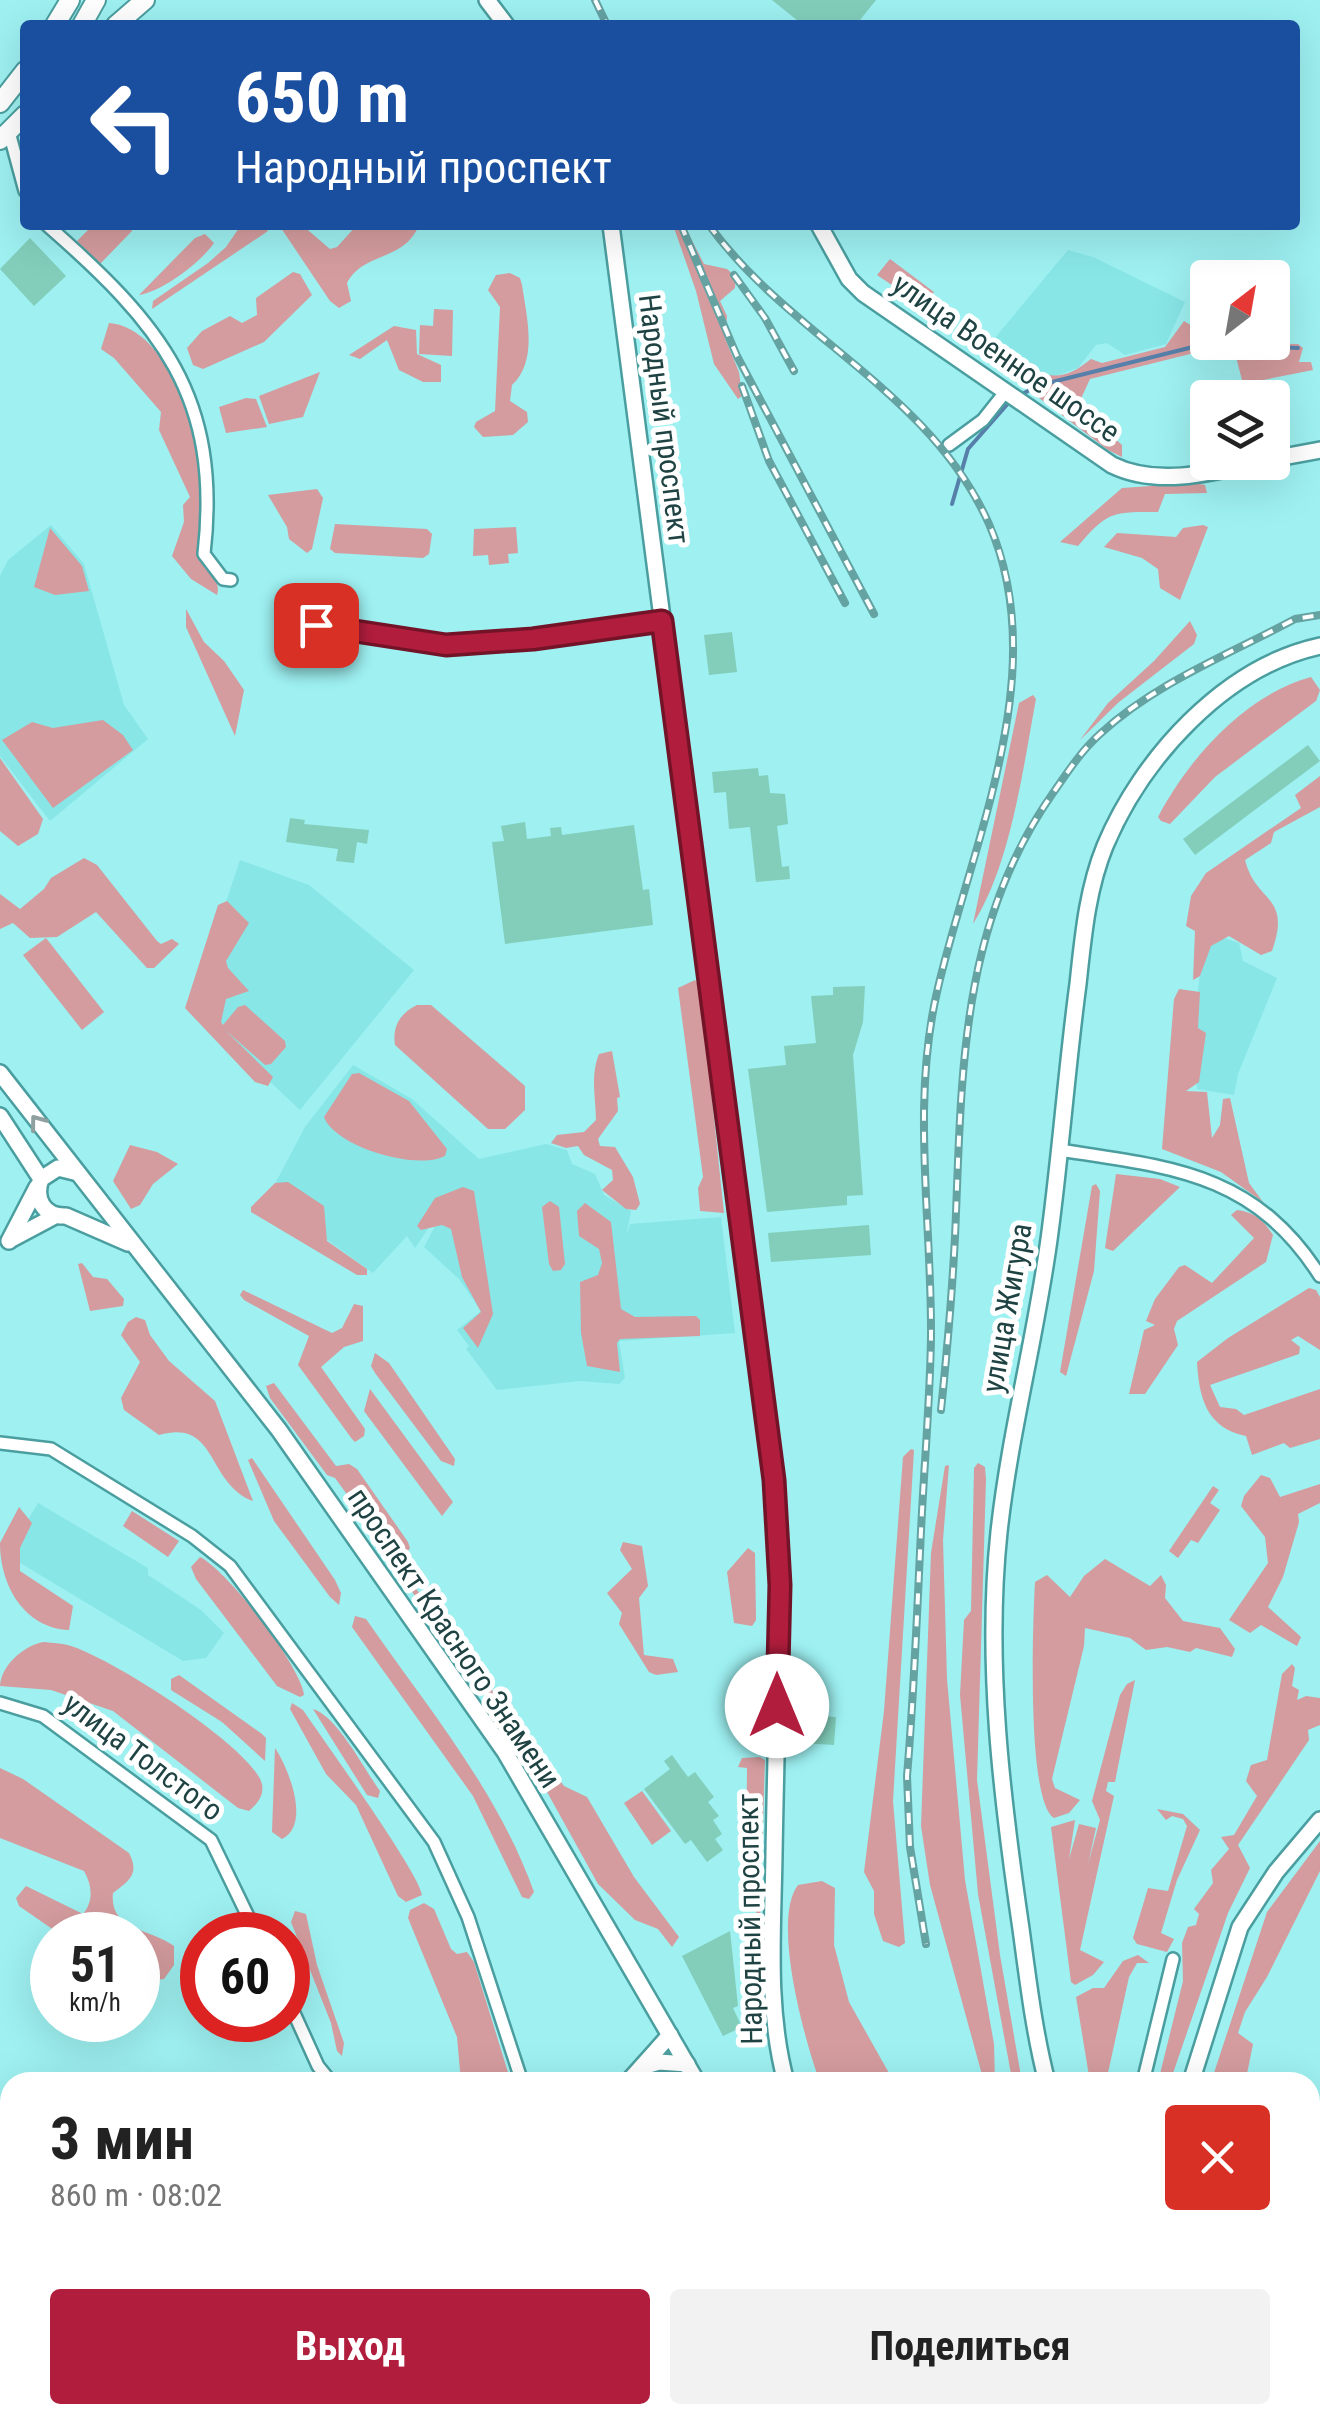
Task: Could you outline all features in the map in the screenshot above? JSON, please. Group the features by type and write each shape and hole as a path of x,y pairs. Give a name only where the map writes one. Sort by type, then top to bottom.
{"highway":[{"path":"122,20 145,0"},
{"path":"0,103 20,78"},
{"path":"3,140 20,118"}],"main road":[{"path":"486,0 502,20"},
{"name":"Народный проспект","path":"612,230 774,1480 780,1585 772,1945 778,2048 784,2072"},
{"name":"улица Военное шоссе","path":"822,230 849,279 862,293 1030,408 1128,473 1190,475"},
{"path":"1290,456 1320,450"},
{"name":"улица Жигура","path":"1045,2072 1014,1886 995,1677 997,1557 1008,1459 1050,1234 1087,907 1113,829 1153,765 1222,694 1262,665 1320,646"},
{"name":"проспект Красного Знамени","path":"0,1073 279,1430 505,1752 692,2072"},
{"path":"0,1116 40,1182 40,1203 60,1216"},
{"path":"4,1243 40,1182 54,1168 74,1172"},
{"path":"4,1243 82,1205 85,1186"},
{"name":"проспект Красного Знамени","path":"60,1216 134,1246"},
{"path":"1194,2072 1240,1927 1276,1872 1320,1820"},
{"path":"637,2072 670,2035"},
{"path":"641,2068 659,2062 688,2064"}],"street":[{"path":"3,140 20,179"},
{"path":"52,230 146,322 186,383 196,409 210,494 204,554 223,579 231,580"},
{"path":"950,445 983,420 1008,393"},
{"path":"316,625 446,645 533,639 662,621"},
{"path":"1059,1150 1153,1162 1219,1184 1278,1228 1320,1276"},
{"path":"0,1443 51,1449 192,1536 230,1566 434,1842 468,1917 519,2072"},
{"name":"улица Толстого","path":"0,1703 43,1716 211,1840 246,1912"},
{"path":"1145,2072 1173,1959"},
{"path":"307,2042 323,2072"}],"shaded area":[{"path":"88,230 132,231 100,264 77,241"},
{"path":"238,230 268,231 152,309 153,301 226,247"},
{"path":"282,230 308,230 330,249 352,230 416,230 404,245 354,273 347,283 351,301 339,308 330,301"},
{"path":"675,230 687,230 704,264 727,269 736,277 735,288 720,301 727,316 725,338 739,372 742,396 738,399 714,364 696,291"},
{"path":"205,234 214,243 200,259 170,282 139,295 195,238"},
{"path":"1068,250 1093,257 1185,302 1166,344 1125,355 1107,343 1096,345 1078,368 1044,376 1024,365 994,339"},
{"path":"890,259 934,292 924,307 877,275"},
{"path":"293,272 300,274 312,295 264,342 203,369 193,365 187,348 202,331 230,316 242,323 257,315 256,298"},
{"path":"510,273 520,278 529,338 525,364 512,385 510,401 527,412 528,422 513,435 483,437 474,427 495,411 500,307 488,290 496,275"},
{"path":"434,309 453,310 452,356 419,354 420,325 433,326"},
{"path":"1184,321 1190,325 1190,354 1090,379 1078,405 1122,445 1122,457 1018,382 1025,371 1060,375 1091,359 1102,363 1165,347"},
{"path":"109,323 131,330 151,345 180,394 191,424 202,480 199,555 217,583 217,595 191,579 172,556 184,522 183,505 190,497 159,430 161,412 114,358 101,349"},
{"path":"394,326 416,330 417,354 441,365 441,382 423,382 399,370 387,340 360,359 349,355"},
{"path":"1290,344 1303,348 1299,362 1311,362 1313,370 1263,380 1242,380 1237,360 1290,360"},
{"path":"320,372 303,417 269,424 259,396"},
{"path":"246,398 256,399 267,427 226,433 219,407"},
{"path":"1205,485 1207,493 1165,494 1158,512 1112,516 1078,546 1060,542 1122,488"},
{"path":"317,489 323,498 312,549 307,553 289,539 287,527 268,495"},
{"path":"335,524 427,529 432,534 429,554 423,558 335,553 330,549"},
{"path":"51,525 84,564 124,705 148,739 50,821 0,756 0,576 8,560"},
{"path":"516,527 518,553 508,554 509,563 489,565 488,555 473,556 474,529"},
{"path":"1208,527 1180,600 1160,588 1158,569 1142,558 1104,547 1117,533 1176,537 1183,528"},
{"path":"50,528 82,566 89,591 55,595 34,587"},
{"path":"186,609 204,642 224,661 244,690 235,736 186,627"},
{"path":"1190,621 1197,635 1194,644 1119,702 1080,740 1108,703"},
{"path":"1311,677 1320,690 1316,701 1215,777 1170,824 1161,821 1158,817 1171,795 1221,732 1264,698"},
{"path":"1033,695 1036,699 1014,815 997,873 973,924 1019,703"},
{"path":"103,720 123,735 133,750 53,808 2,740 32,722 53,728"},
{"path":"0,758 43,819 38,834 18,846 0,831"},
{"path":"1320,776 1320,807 1274,832 1271,843 1245,860 1278,919 1272,951 1261,955 1229,936 1211,946 1200,976 1193,980 1195,931 1186,926 1191,896 1206,873 1301,808 1295,795"},
{"path":"84,858 97,865 157,941 161,944 172,939 179,944 154,968 147,968 96,912 57,937 30,938 13,923 0,929 0,894 20,909 51,878"},
{"path":"240,860 309,885 414,970 300,1110 191,1007"},
{"path":"227,901 249,923 226,961 249,991 226,999 221,1022 223,1025 238,1007 245,1005 285,1041 286,1047 271,1064 265,1065 224,1029 273,1077 268,1086 255,1082 185,1008 218,905"},
{"path":"1205,932 1239,943 1243,961 1277,978 1238,1074 1234,1095 1197,1089 1193,1032"},
{"path":"46,938 104,1012 82,1030 23,955"},
{"path":"695,980 700,986 724,1213 700,1211 698,1188 703,1177 678,988"},
{"path":"1179,989 1200,992 1198,1028 1206,1033 1199,1082 1186,1091 1207,1092 1212,1138 1220,1125 1223,1099 1230,1098 1249,1183 1263,1202 1221,1172 1162,1149 1174,999"},
{"path":"417,1005 431,1005 525,1086 525,1110 505,1129 488,1129 395,1045 398,1021"},
{"path":"612,1051 620,1097 618,1111 598,1139 600,1146 615,1147 633,1177 640,1204 636,1210 626,1209 602,1190 613,1180 612,1170 584,1155 578,1146 566,1148 551,1143 557,1135 584,1132 596,1120 596,1062 599,1054"},
{"path":"353,1065 412,1099 479,1159 546,1144 567,1150 572,1164 595,1174 604,1195 631,1211 626,1237 630,1224 721,1217 735,1333 619,1341 625,1378 619,1384 580,1381 497,1390 466,1349 469,1346 457,1330 481,1311 459,1279 424,1247 454,1190 415,1248 407,1236 373,1273 268,1197 305,1127"},
{"path":"359,1073 409,1101 447,1149 445,1156 432,1160 397,1158 360,1146 331,1128 324,1117 352,1074"},
{"path":"130,1145 157,1152 178,1164 153,1184 140,1205 131,1209 113,1181"},
{"path":"1116,1174 1160,1179 1180,1187 1113,1251 1105,1248"},
{"path":"288,1182 324,1206 327,1241 367,1269 367,1275 357,1275 251,1212 251,1207 275,1183"},
{"path":"1096,1184 1100,1191 1094,1271 1066,1376 1060,1372 1092,1186"},
{"path":"463,1187 474,1191 493,1314 478,1348 463,1328 481,1312 462,1277 451,1229 442,1225 421,1230 417,1226 435,1198"},
{"path":"550,1201 559,1207 565,1264 561,1270 553,1271 542,1207"},
{"path":"585,1203 611,1222 621,1309 635,1317 696,1316 700,1320 700,1336 620,1339 620,1372 587,1366 581,1333 580,1282 598,1275 602,1263 599,1249 579,1236 577,1211"},
{"path":"1237,1210 1258,1218 1273,1235 1266,1262 1177,1321 1174,1329 1178,1345 1145,1394 1129,1394 1144,1330 1155,1325 1146,1321 1155,1299 1179,1267 1185,1265 1212,1283 1254,1238 1231,1215"},
{"path":"82,1263 93,1277 107,1279 124,1299 123,1306 90,1311 78,1264"},
{"path":"1309,1288 1320,1297 1320,1350 1298,1336 1291,1340 1300,1347 1299,1354 1210,1385 1220,1407 1236,1409 1244,1415 1320,1389 1320,1439 1290,1448 1284,1443 1252,1455 1246,1436 1222,1426 1207,1409 1197,1362"},
{"path":"243,1290 332,1333 342,1328 354,1304 363,1306 363,1341 344,1347 321,1367 365,1429 364,1436 355,1442 352,1439 298,1365 309,1336 244,1300 240,1295"},
{"path":"136,1317 145,1320 150,1335 169,1361 215,1401 253,1501 227,1481 192,1436 178,1432 159,1435 124,1410 121,1398 140,1362 121,1335"},
{"path":"375,1353 389,1363 455,1459 454,1466 441,1461 375,1373 371,1366"},
{"path":"274,1383 336,1466 349,1464 357,1469 408,1542 410,1548 403,1557 390,1553 335,1478 327,1475 270,1398 266,1386"},
{"path":"370,1389 453,1502 442,1516 364,1411"},
{"path":"914,1450 893,1801 905,1943 899,1947 883,1941 874,1914 874,1891 864,1872 884,1711 903,1457"},
{"path":"252,1458 335,1580 341,1593 339,1605 274,1521 248,1460"},
{"path":"978,1463 985,1467 986,1480 977,1780 1020,2072 1011,2072 978,1894 960,1695 964,1620 971,1611 974,1468"},
{"path":"949,1465 943,1540 947,1679 965,1880 994,2044 995,2072 981,2072 930,1885 921,1826 931,1553 945,1466"},
{"path":"1261,1475 1270,1478 1280,1497 1320,1484 1320,1503 1298,1514 1283,1577 1268,1607 1301,1637 1297,1646 1261,1625 1250,1633 1229,1620 1268,1563 1265,1537 1241,1506"},
{"path":"1213,1486 1219,1490 1210,1503 1220,1510 1198,1543 1191,1540 1178,1558 1169,1551"},
{"path":"38,1503 148,1568 148,1575 201,1610 224,1633 206,1658 183,1661 7,1555"},
{"path":"19,1507 32,1523 20,1548 20,1571 73,1606 69,1630 53,1627 27,1613 4,1574 0,1543"},
{"path":"132,1511 179,1541 168,1557 123,1526"},
{"path":"623,1542 642,1546 648,1586 639,1598 644,1655 673,1659 678,1672 649,1672 619,1624 622,1613 607,1593 632,1569 620,1550"},
{"path":"748,1548 755,1553 756,1620 752,1626 734,1623 727,1572"},
{"path":"200,1557 227,1580 261,1620 290,1663 304,1695 300,1697 277,1686 196,1579 191,1567"},
{"path":"1105,1559 1150,1586 1161,1575 1166,1585 1165,1598 1183,1621 1220,1628 1235,1649 1232,1657 1196,1648 1190,1652 1167,1647 1146,1650 1130,1638 1085,1628 1052,1779 1055,1788 1080,1800 1069,1813 1054,1818 1045,1804 1035,1746 1035,1582 1047,1575 1070,1597 1084,1576"},
{"path":"405,1574 564,1786 587,1797 634,1877 679,1937 672,1947 658,1929 635,1920 598,1884 521,1745 408,1586"},
{"path":"355,1616 366,1619 481,1784 519,1855 534,1892 529,1899 522,1897 473,1796 352,1627"},
{"path":"43,1642 70,1646 94,1656 146,1685 227,1742 259,1777 262,1791 256,1804 249,1811 238,1808 113,1711 51,1690 0,1686 4,1671 14,1658"},
{"path":"1292,1664 1295,1668 1292,1686 1299,1690 1297,1700 1306,1696 1320,1698 1320,1725 1308,1730 1309,1740 1238,1845 1250,1868 1228,1913 1173,2072 1160,2072 1183,1981 1182,1943 1188,1927 1196,1925 1199,1914 1194,1909 1213,1883 1211,1870 1229,1849 1221,1837 1234,1835 1257,1796 1246,1781 1251,1765 1267,1760 1282,1674"},
{"path":"179,1675 266,1738 265,1761 222,1722 171,1690 171,1679"},
{"path":"1135,1680 1115,1782 1108,1782 1106,1791 1114,1796 1080,1950 1104,1962 1093,1975 1075,1985 1071,1982 1051,1827 1075,1820 1069,1859 1079,1824 1096,1828 1088,1864 1100,1820 1092,1801 1120,1695"},
{"path":"292,1703 303,1710 369,1805 422,1895 406,1902 398,1896 356,1805 326,1774 290,1709"},
{"path":"313,1709 350,1744 380,1791 378,1798 367,1795"},
{"path":"275,1748 295,1796 295,1822 282,1839 272,1832"},
{"path":"742,1758 765,1760 760,1924 746,1879 747,1768 738,1767"},
{"path":"0,1768 23,1779 129,1853 133,1872 113,1893 116,1912 84,1912 90,1887 84,1871 0,1838"},
{"path":"642,1791 671,1831 652,1845 624,1803"},
{"path":"1157,1809 1183,1814 1200,1830 1177,1880 1161,1933 1174,1939 1167,1952 1137,1944 1133,1938 1148,1888 1168,1891 1187,1826 1183,1819 1172,1816 1166,1820"},
{"path":"1320,1841 1320,1871 1245,2012 1238,2033 1253,2044 1247,2072 1214,2072 1267,1912"},
{"path":"822,1881 835,1888 834,1945 849,2002 888,2072 817,2072 806,2039 789,1952 791,1902 798,1885"},
{"path":"26,1886 79,1912 30,1914 19,1906 16,1898"},
{"path":"424,1903 434,1909 451,1949 457,1954 467,1952 474,1962 508,2072 460,2072 457,2037 408,1918 410,1910"},
{"path":"310,1933 344,2043 342,2056 337,2051 331,2023 310,1970"},
{"path":"160,1938 174,1946 174,1965 160,1980"},
{"path":"1138,1955 1149,1963 1137,1963 1129,1977 1108,2072 1088,2072 1076,1997 1093,1988 1104,1988 1123,1961"}],"building":[{"path":"772,0 876,0 860,20 797,20"},
{"path":"30,238 66,276 34,306 0,269"},
{"path":"732,632 737,672 709,675 704,635"},
{"path":"1308,745 1320,761 1195,855 1183,839"},
{"path":"758,768 759,776 768,775 770,793 785,794 788,824 777,826 782,867 789,866 790,879 756,882 750,827 729,829 726,792 714,793 712,772"},
{"path":"290,818 305,820 304,824 369,830 367,844 357,842 354,863 336,861 338,849 286,842"},
{"path":"525,822 527,839 551,836 550,828 561,827 562,835 634,825 643,890 649,889 653,925 505,944 492,842 504,841 501,826"},
{"path":"865,986 863,1022 853,1055 863,1195 847,1196 847,1205 767,1212 748,1069 786,1065 784,1046 816,1043 811,996 833,995 833,987"},
{"path":"869,1225 871,1255 771,1262 768,1233"},
{"path":"803,1715 836,1717 834,1745 801,1743"},
{"path":"672,1755 688,1777 695,1772 714,1797 708,1802 719,1816 713,1820 722,1834 715,1839 723,1850 707,1862 691,1840 685,1844 644,1789 670,1769 664,1761"},
{"path":"730,1931 738,2006 733,2008 742,2027 723,2036 682,1956"}],"waterway":[{"path":"1020,395 1040,385 1205,344 1298,348"},
{"path":"952,504 968,449 1012,399"}],"railway":[{"path":"595,0 605,20"},
{"path":"683,230 737,356 874,614"},
{"path":"713,230 779,301 932,437 963,478 989,524 1007,581 1013,639 1010,698 986,818 937,992 925,1077 930,1361 907,1776 910,1847 926,1944"},
{"path":"734,275 765,318 794,371"},
{"path":"742,386 769,461 845,603"},
{"path":"941,1410 971,1006 982,951 1022,844 1075,762 1122,716 1219,657 1295,619 1320,615"}],"route":[{"path":"316,625 446,645 533,639 662,621 774,1480 780,1585 777,1706"}]}
